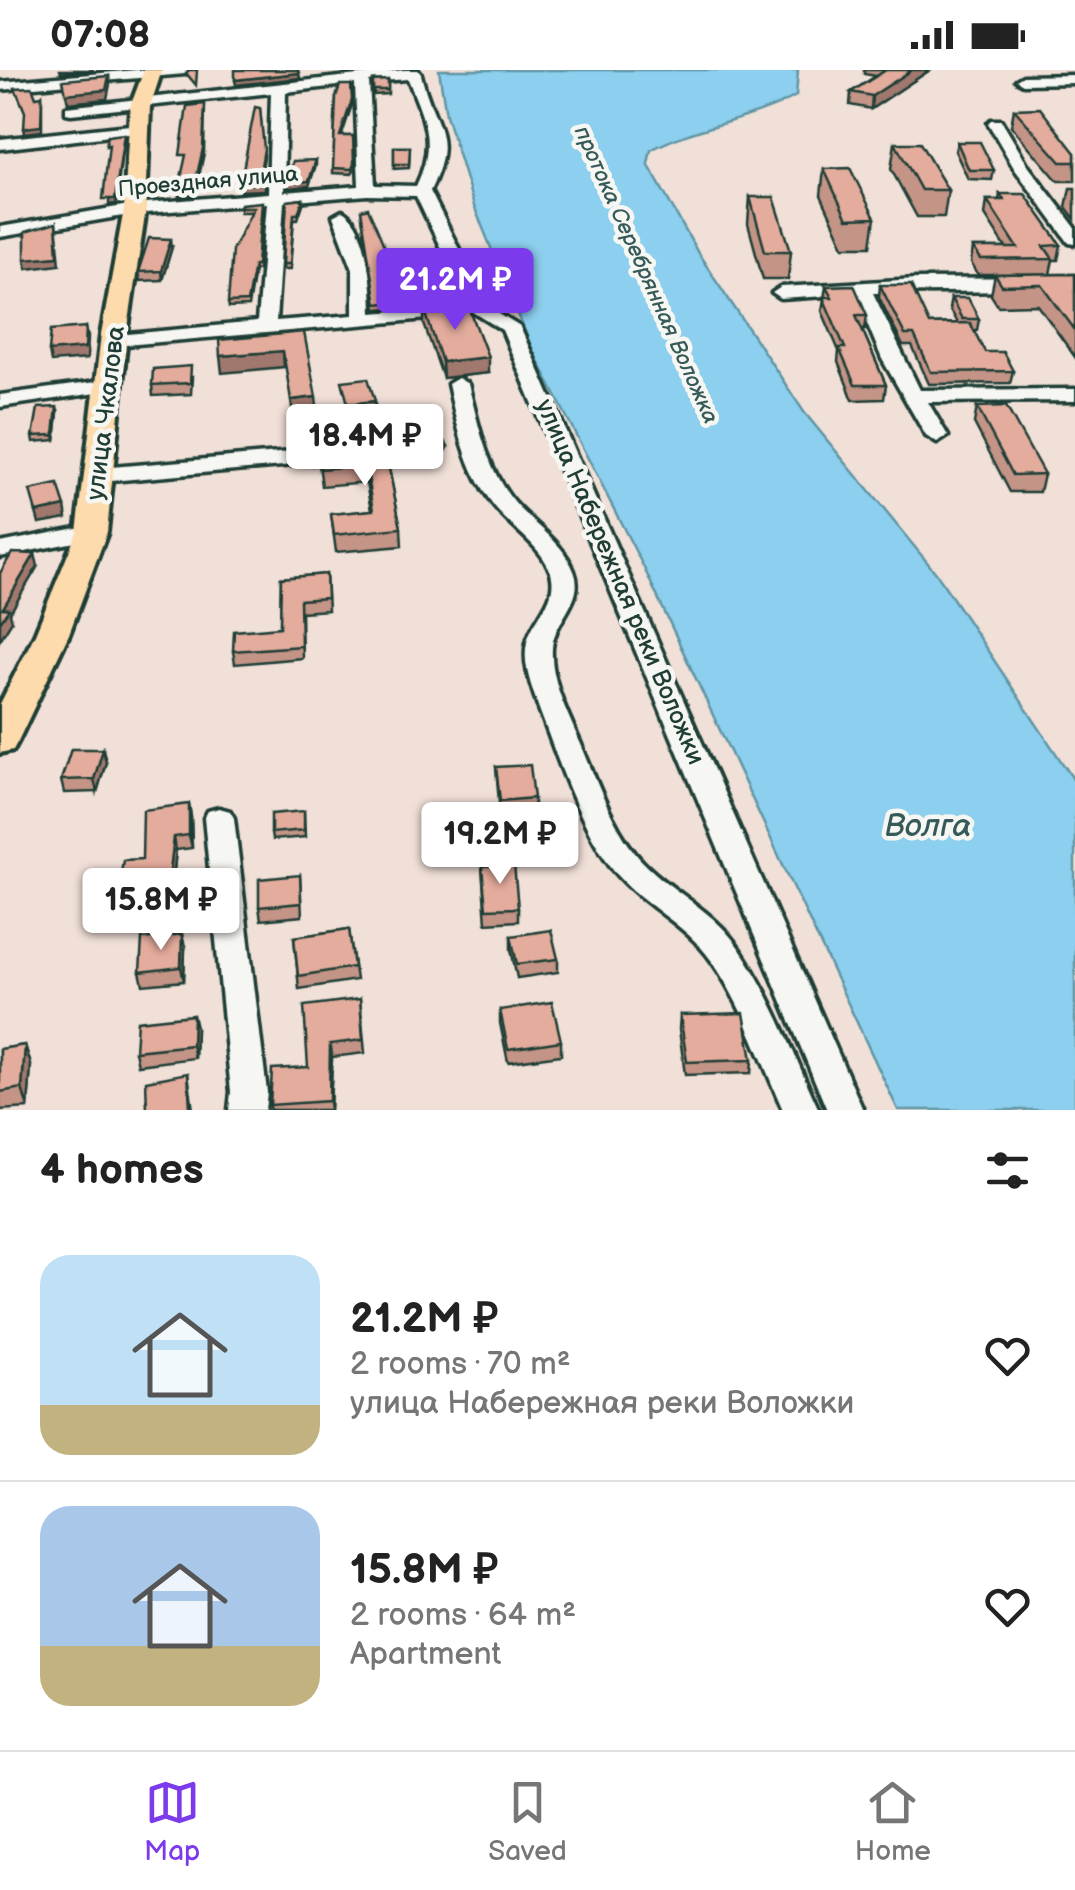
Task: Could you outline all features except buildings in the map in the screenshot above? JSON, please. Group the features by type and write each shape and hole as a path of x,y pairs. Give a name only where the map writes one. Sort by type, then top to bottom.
{"main road":[{"name":"улица Чкалова","path":"0,740 52,634 92,532 114,340 135,209 139,118 152,70"}],"street":[{"path":"0,86 185,70"},
{"path":"0,144 279,86 412,72 435,129 436,162 422,191"},
{"path":"362,78 360,120 367,153 368,190"},
{"path":"1023,80 1075,79"},
{"path":"266,330 278,163 275,131 279,86"},
{"path":"70,110 139,118"},
{"path":"996,123 1022,168 1075,239"},
{"name":"Проездная улица","path":"0,232 135,209 368,190 422,191"},
{"name":"улица Набережная реки Воложки","path":"422,191 480,310 510,327 845,1110"},
{"path":"342,216 362,269 363,321"},
{"path":"781,293 861,287 1075,284"},
{"path":"861,287 913,396 937,436"},
{"path":"114,340 511,308"},
{"path":"458,384 472,438 498,497 557,560 565,576 562,602 550,617 538,646 547,688 565,739 624,862 665,901 710,935 728,960 801,1110"},
{"path":"0,401 110,386"},
{"path":"913,396 1075,395"},
{"path":"98,474 435,448"},
{"path":"0,550 92,532"},
{"path":"219,818 249,1092 247,1110"}],"water":[{"name":"Волга","path":"439,70 798,70 796,96 651,150 648,164 698,253 804,412 936,573 1075,782 1075,1110 898,1110 644,568 533,351 474,206 446,115"}],"water label":[{"name":"протока Серебрянная Воложка","path":"646,275"}]}
